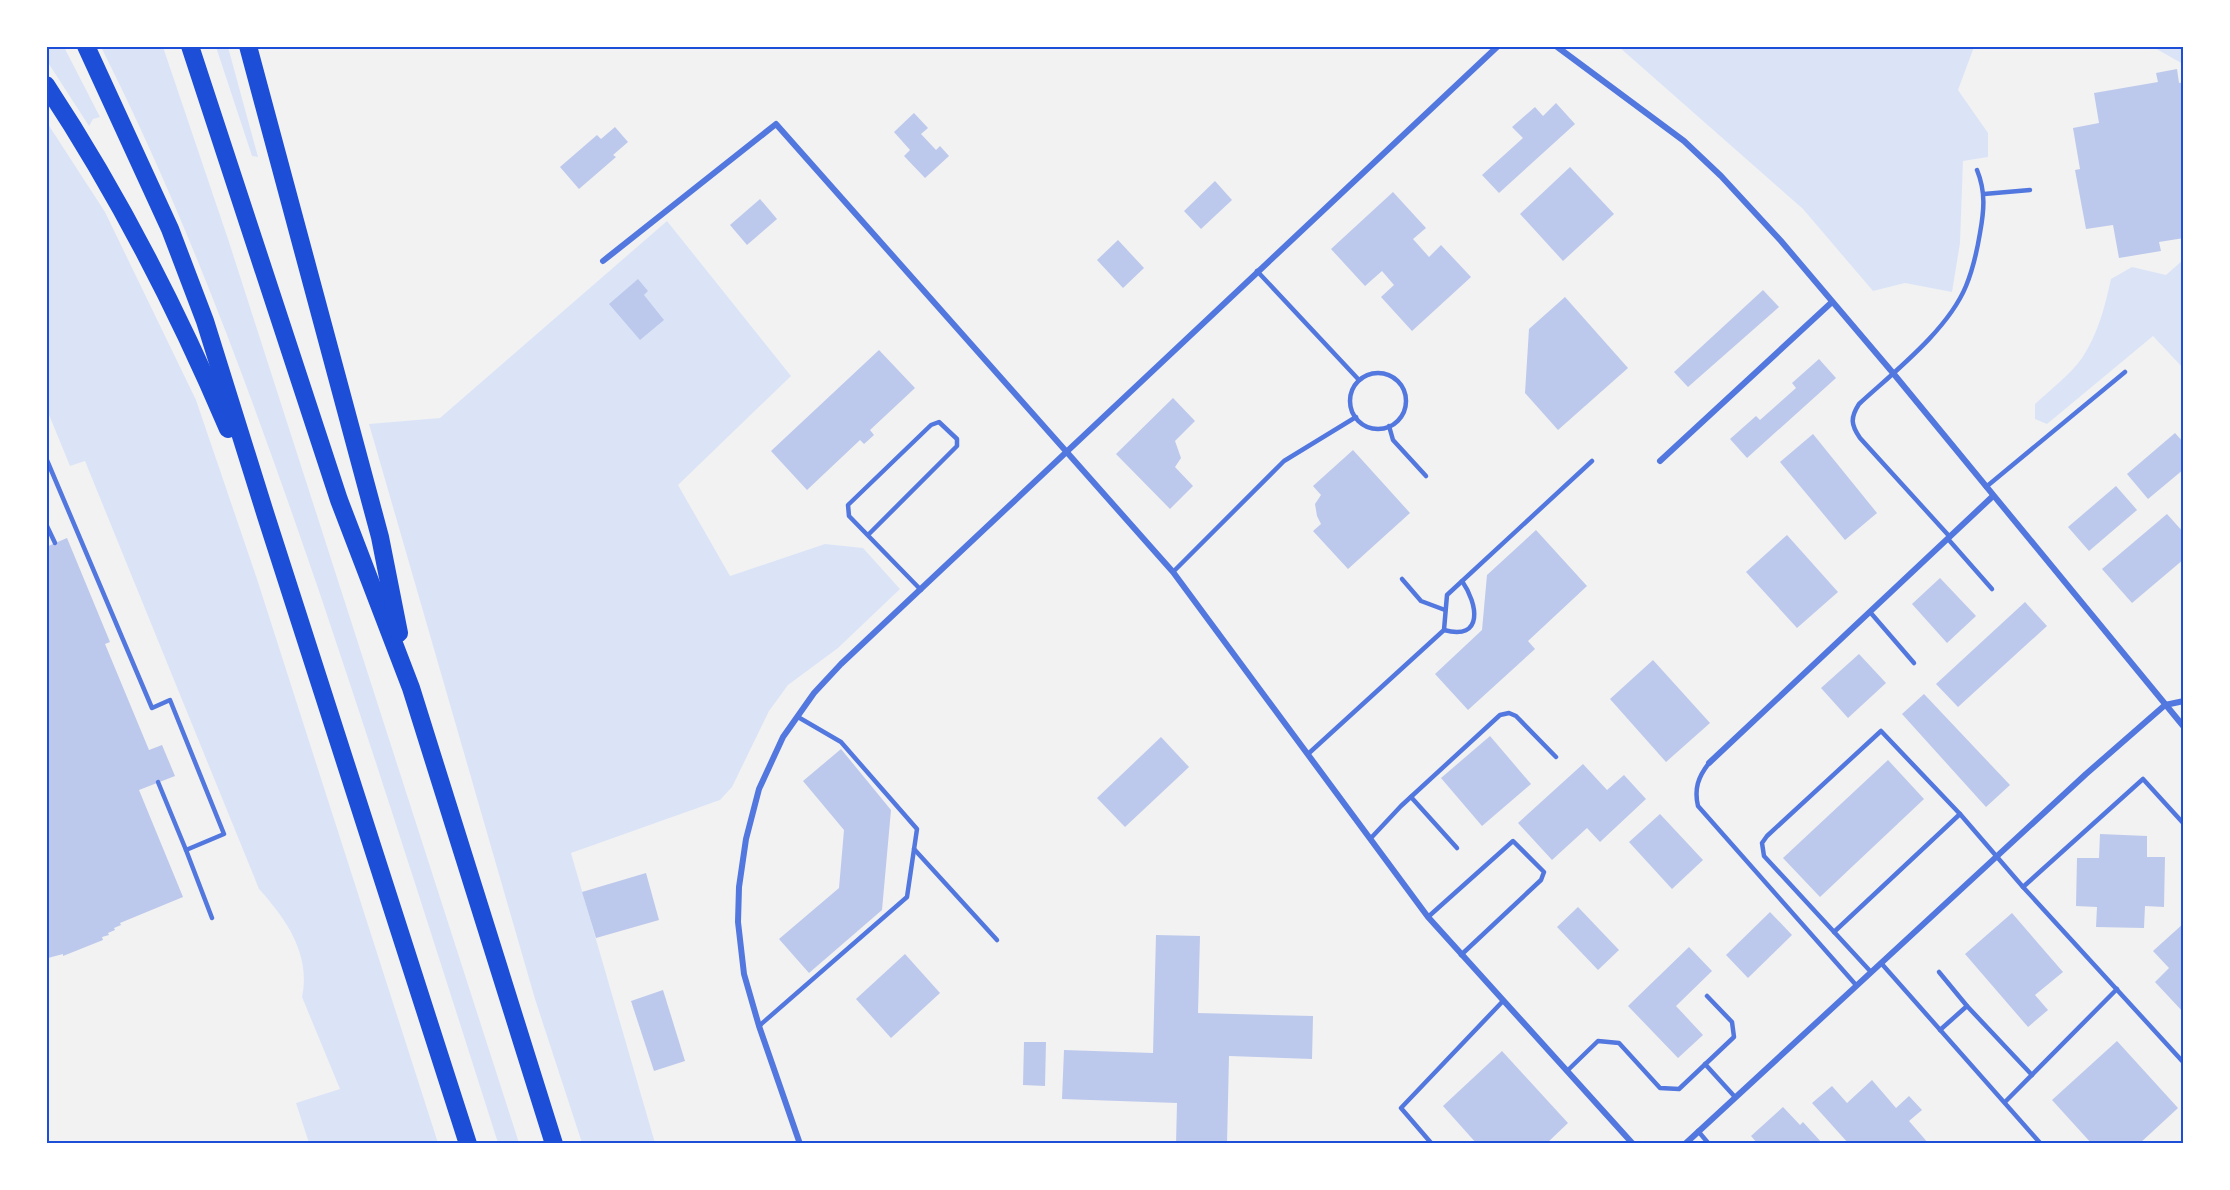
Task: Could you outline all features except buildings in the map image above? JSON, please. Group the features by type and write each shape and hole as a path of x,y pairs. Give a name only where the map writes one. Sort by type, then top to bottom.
{"highway":[{"path":"86,46 130,138 189,274 468,1143"},
{"path":"190,46 339,500 411,688 554,1143"},
{"path":"248,46 380,537 411,688"},
{"path":"46,85 101,172 141,244 199,362 266,516"}],"street":[{"path":"800,1143 759,1026 744,974 738,922 739,887 746,838 759,789 783,737 814,693 842,664 1498,46"},
{"path":"1556,46 1684,141 1721,176 1781,241 1893,373 2184,727"},
{"path":"603,261 776,124 1173,572 1428,917 1633,1143"},
{"path":"1660,461 1832,302"},
{"path":"1709,763 1993,496"},
{"path":"1685,1143 2165,705 2184,702"}],"lane":[{"path":"1977,170 1984,194 1977,252 1966,287 1939,327 1859,404 1852,415 1852,426 1992,589"},
{"path":"1984,194 2030,190"},
{"path":"1257,271 1359,380"},
{"path":"1376,372 1394,377 1400,383 1406,400 1401,418 1389,426 1377,429 1368,427 1356,417 1350,406 1350,396 1359,380 1367,374 1376,372"},
{"path":"1986,487 2125,372"},
{"path":"1173,572 1284,461 1356,417"},
{"path":"868,535 957,446 957,439 939,422 931,425 848,505 849,516 921,590"},
{"path":"1389,426 1393,440 1426,476"},
{"path":"47,458 152,708 170,700 224,834 186,850"},
{"path":"1308,754 1444,630 1446,596 1592,461"},
{"path":"46,524 55,543"},
{"path":"1402,579 1421,601 1445,610"},
{"path":"1444,630 1461,633 1467,630 1473,622 1473,600 1462,581"},
{"path":"1870,612 1914,663"},
{"path":"1371,838 1411,796 1500,715 1509,713 1516,716 1556,757"},
{"path":"759,1026 907,897 917,829 841,742 798,717"},
{"path":"1871,972 1764,856 1762,843 1881,730 1960,814 1995,858 2184,1063"},
{"path":"1709,763 1701,773 1697,784 1698,806 1857,986"},
{"path":"2023,887 2143,779 2184,824"},
{"path":"158,782 213,918"},
{"path":"1411,796 1457,848"},
{"path":"1834,932 1960,814"},
{"path":"1428,917 1513,841 1544,872 1541,880 1461,955"},
{"path":"914,849 997,940"},
{"path":"1881,963 2041,1143"},
{"path":"1939,972 2032,1075"},
{"path":"2005,1102 2116,989"},
{"path":"1567,1071 1598,1041 1619,1043 1660,1088 1679,1089 1734,1038 1732,1022 1707,996"},
{"path":"1432,1143 1401,1108 1503,1001"},
{"path":"1940,1030 1967,1005"},
{"path":"1705,1064 1735,1097"},
{"path":"1698,1131 1709,1143"}],"shaded area":[{"path":"47,46 64,47 100,117 93,119 89,126 47,61"},
{"path":"101,47 163,47 229,242 519,1143 498,1143 321,597 247,387 164,181"},
{"path":"216,47 228,47 258,157 252,156"},
{"path":"1619,47 1974,47 1958,90 1988,133 1988,157 1963,161 1960,243 1952,292 1905,283 1873,291 1803,209"},
{"path":"2153,47 2183,47 2183,64"},
{"path":"46,121 105,212 196,400 257,579 438,1143 311,1144 308,1140 296,1103 340,1089 302,997 303,966 294,938 278,912 259,889 85,461 70,466 47,410"},
{"path":"667,221 791,376 678,485 730,576 825,544 863,548 900,589 838,648 788,685 769,711 732,787 720,800 571,853 655,1143 582,1143 535,999 369,424 440,418"},
{"path":"2183,260 2183,368 2153,336 2047,424 2035,419 2035,404 2072,370 2088,349 2100,320 2111,279 2132,267 2166,275"}]}
